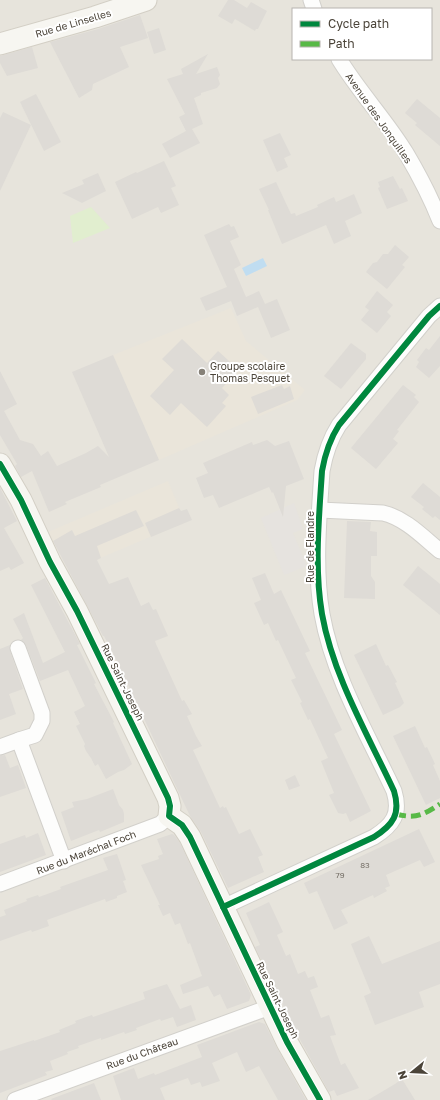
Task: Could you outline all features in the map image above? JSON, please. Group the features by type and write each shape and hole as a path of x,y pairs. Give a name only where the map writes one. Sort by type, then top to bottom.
{"street":[{"name":"Rue de Linselles","path":"0,44 101,15 146,0"},
{"name":"Avenue des Jonquilles","path":"340,60 353,83 406,153 428,194 440,221"},
{"name":"Rue de Flandre","path":"223,907 374,837 388,827 396,814 397,806 394,791 344,682 325,626 320,587 320,510 324,461 334,433 345,418 429,316 440,306"},
{"name":"Rue Saint-Joseph","path":"0,464 21,500 50,562 77,611 168,798 170,806 169,816 187,830 270,1007 296,1058 320,1100"},
{"path":"320,510 383,513 391,515 406,523 440,551"},
{"path":"0,747 35,734 42,719 42,713 18,648"},
{"path":"19,740 64,861"},
{"name":"Rue du Maréchal Foch","path":"0,884 160,824 169,816"},
{"name":"Rue du Château","path":"15,1100 270,1007"}],"shaded area":[{"path":"0,0 440,0 440,1100 0,1100"},
{"name":"Groupe scolaire Thomas Pesquet","path":"231,308 246,341 305,390 297,400 159,460 113,355"},
{"path":"168,481 185,522 70,571 48,532"},
{"path":"294,503 303,529 293,533 307,566 284,575 261,518"}],"green space":[{"path":"91,207 110,228 73,243 70,216"}],"water":[{"path":"263,258 267,266 246,276 242,268"}],"building":[{"path":"228,0 234,0 247,8 251,2 267,11 258,29 255,31 235,19 232,24 218,16"},
{"path":"140,15 148,38 120,47 129,67 93,84 92,90 79,98 50,42 98,29"},
{"path":"159,28 166,50 154,54 147,32"},
{"path":"32,47 38,68 7,76 0,63 0,56"},
{"path":"208,54 196,74 217,67 220,75 218,78 220,84 217,88 201,93 201,95 194,98 203,124 192,129 200,143 170,158 162,144 186,131 179,117 185,114 167,79 183,74 181,69"},
{"path":"36,94 61,142 44,151 20,102"},
{"path":"417,99 440,118 440,146 415,125 417,123 405,113"},
{"path":"3,112 31,125 0,191 0,118"},
{"path":"280,133 291,155 284,158 288,167 277,172 263,140"},
{"path":"164,161 176,186 171,188 179,205 161,213 158,207 132,219 115,182"},
{"path":"98,173 106,191 82,203 62,193 84,184 82,180"},
{"path":"393,176 400,189 402,188 408,201 387,209 378,188 380,187 378,182"},
{"path":"276,182 291,214 295,213 296,216 318,207 317,205 334,197 336,202 354,194 362,213 345,221 351,236 334,244 326,225 282,244 259,189"},
{"path":"229,224 231,227 234,226 239,237 230,241 241,265 234,269 246,297 259,291 265,304 277,299 290,330 271,338 258,307 237,316 231,301 206,311 200,298 227,287 204,235"},
{"path":"395,245 409,257 402,265 405,267 387,289 366,272 383,254 388,254"},
{"path":"377,291 393,305 387,312 391,316 377,333 361,320 369,310 365,307"},
{"path":"440,336 440,366 429,378 416,367 419,362 417,360 426,348 429,350"},
{"path":"182,339 207,363 218,351 239,370 222,388 229,395 222,403 226,406 207,427 181,403 170,415 150,396 174,370 162,359"},
{"path":"351,343 366,354 366,359 341,389 324,376"},
{"path":"113,355 159,460 100,485 101,487 65,502 67,504 49,512 32,471 21,477 15,466 17,464 0,435 0,371 17,404 4,411 20,440 33,444 41,456 48,451 57,466 98,446 109,457 72,372"},
{"path":"282,385 284,389 290,386 294,399 258,414 251,397"},
{"path":"403,385 416,395 414,397 419,402 397,430 399,431 393,439 398,443 376,469 351,448"},
{"path":"267,440 275,446 289,441 304,479 286,486 283,517 273,492 272,493 269,487 219,508 213,495 204,498 196,478 208,473 203,463 252,442 253,445"},
{"path":"423,483 440,497 440,520 435,516 433,518 422,509 424,507 411,497"},
{"path":"0,488 17,521 4,528 24,563 11,570 9,567 0,571"},
{"path":"179,508 181,511 187,509 192,520 151,537 145,523"},
{"path":"136,510 144,526 97,546 101,558 97,560 109,584 128,577 141,606 149,602 153,610 156,609 168,636 155,641 156,644 182,701 184,700 192,714 187,716 202,746 193,750 220,808 223,806 224,808 226,807 239,834 250,829 263,855 258,857 264,872 228,888 201,832 190,816 113,653 53,541 72,530 75,536"},
{"path":"347,521 371,522 370,531 377,532 377,556 371,556 371,576 375,582 375,599 344,598"},
{"path":"418,566 440,584 440,615 403,585"},
{"path":"265,573 274,594 281,590 310,651 305,653 342,730 334,734 371,811 350,822 346,813 338,813 329,795 334,793 321,761 328,758 310,719 308,720 300,703 302,702 291,680 296,678 278,640 276,641 268,623 264,625 254,603 261,600 252,578"},
{"path":"45,578 80,644 77,645 96,683 94,684 114,722 113,723 132,764 106,779 98,764 95,766 86,751 84,746 85,744 76,726 80,724 74,712 85,706 68,670 40,681 26,645 21,640 23,638 13,619 24,613 43,663 65,652 31,585"},
{"path":"376,644 386,666 388,665 397,682 395,683 404,703 400,707 383,715 354,655"},
{"path":"10,645 10,651 23,689 9,694 16,714 0,720 0,649"},
{"path":"415,726 425,748 427,747 435,764 433,765 440,781 440,798 426,805 393,736"},
{"path":"5,755 10,768 18,765 26,788 0,797 0,756"},
{"path":"295,775 300,786 289,790 285,780"},
{"path":"113,789 119,805 123,810 124,822 100,832 99,830 71,841 61,812 74,807 72,802 87,799"},
{"path":"419,829 435,862 424,867 420,860 386,875 390,886 385,888 387,891 374,898 373,895 341,910 348,923 334,930 317,891 309,894 304,883"},
{"path":"38,833 46,855 0,872 0,844 25,835 26,838"},
{"path":"172,834 180,843 251,995 249,1001 227,1009 220,994 214,997 208,986 183,994 180,985 202,976 190,943 188,944 180,923 175,925 170,913 163,916 158,905 160,905 141,865 159,859 158,856 163,854 157,839"},
{"path":"117,854 126,880 123,881 127,892 106,902 105,899 47,920 49,926 32,932 31,930 0,941 0,917 6,915 4,910 27,901 26,899 38,895 39,897 61,889 60,887 108,870 103,858"},
{"path":"269,902 283,932 277,935 286,956 290,954 298,974 305,971 308,978 314,976 318,987 310,990 321,1018 329,1015 336,1035 330,1036 341,1065 345,1063 359,1088 337,1096 334,1090 329,1092 298,1036 255,947 260,945 246,913"},
{"path":"369,936 382,964 440,941 440,984 419,992 424,1007 375,1025 364,996 371,993 351,944"},
{"path":"167,984 180,1009 191,1005 196,1020 177,1027 173,1017 161,1021 160,1019 125,1034 124,1032 78,1046 79,1048 67,1052 68,1054 50,1061 53,1070 45,1072 47,1075 0,1093 0,1051 60,1032 59,1030 76,1023 75,1021 92,1015 93,1017 145,999 143,992"},
{"path":"259,1022 265,1024 306,1100 278,1100 259,1066 246,1072 237,1052 212,1063 220,1081 202,1087 200,1082 191,1085 188,1078 160,1088 165,1100 121,1100 113,1076 134,1068 138,1079 154,1073 155,1075 202,1057 197,1045"},
{"path":"402,1079 415,1100 368,1100 395,1084"},
{"path":"94,1083 101,1100 51,1099"}],"marked path":[{"path":"396,814 409,816 419,815 440,804"}],"cycle path":[{"path":"223,907 374,837 381,833 394,818 396,812 396,799 394,791 352,705 334,660 322,614 318,578 322,471 328,447 339,425 429,316 440,306"},
{"path":"0,464 21,500 50,562 77,611 168,798 170,806 169,816 182,825 190,837 287,1042 320,1100"}],"place":[{"name":"Groupe scolaire Thomas Pesquet","path":"202,372"}]}
